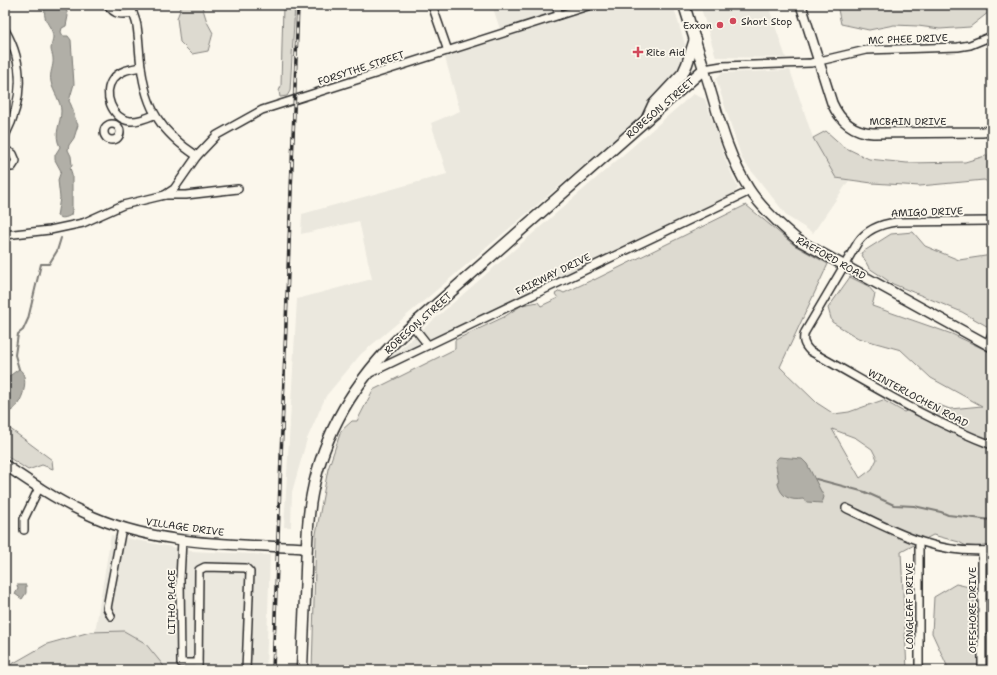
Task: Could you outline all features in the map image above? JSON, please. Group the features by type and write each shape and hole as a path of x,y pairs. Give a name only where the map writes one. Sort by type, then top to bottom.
{"main road":[{"name":"RAEFORD ROAD","path":"684,5 730,151 739,172 750,191 770,215 798,240 990,345"},
{"name":"MCBAIN DRIVE","path":"801,5 836,111 846,123 860,131 873,133 992,131"},
{"path":"646,120 653,105 683,73 695,39"},
{"name":"ROBESON STREET","path":"302,670 309,512 312,494 323,453 340,416 365,375 389,348 413,326 704,69"},
{"name":"VILLAGE DRIVE","path":"5,464 39,488 84,513 122,528 144,534 207,543 307,548"}],"street":[{"path":"108,5 115,13 122,15 133,13"},
{"path":"130,5 137,25 141,67 146,94 154,115 171,137 197,156"},
{"path":"432,5 448,51"},
{"path":"556,5 559,15"},
{"name":"FORSYTHE STREET","path":"166,195 174,189 197,156 217,135 262,110 591,5"},
{"path":"5,30 14,48 20,80 16,110 5,136"},
{"name":"MC PHEE DRIVE","path":"704,69 722,66 811,63 850,52 866,50 958,47 981,41 992,36"},
{"path":"141,67 120,73 112,80 109,100 112,109 121,118 131,121 141,120 154,115"},
{"path":"117,125 121,118"},
{"path":"5,153 9,152 13,154 16,161 12,167 5,167"},
{"path":"5,235 50,230 83,222 123,204 166,195 186,195 238,189"},
{"name":"FAIRWAY DRIVE","path":"365,375 750,191"},
{"name":"AMIGO DRIVE","path":"837,366 810,351 806,347 803,340 805,332 860,238 880,225 896,222 992,221"},
{"path":"413,326 428,345"},
{"path":"990,345 992,334"},
{"name":"WINTERLOCHEN ROAD","path":"837,366 936,421 962,434 992,446"},
{"path":"24,530 24,519 39,488"},
{"path":"846,508 903,536 920,542 951,549 982,551 992,550"},
{"path":"111,616 107,608 122,528"},
{"name":"LITHO PLACE","path":"182,540 180,579 181,663 198,666"},
{"name":"LONGLEAF DRIVE","path":"919,670 920,542"},
{"name":"OFFSHORE DRIVE","path":"982,551 982,670"},
{"path":"198,666 199,570 205,567 246,568 250,572 246,670"}],"shaded area":[{"path":"45,5 65,5 68,16 66,26 62,28 61,32 63,36 68,36 71,40 74,84 69,101 78,125 68,150 71,156 72,165 70,168 72,174 72,210 71,215 64,218 57,216 60,198 58,180 61,171 55,160 55,155 60,147 57,133 61,111 60,104 51,82 53,57 51,49 53,37 45,17"},
{"path":"182,5 202,6 207,22 213,33 208,51 192,54 180,42 177,18"},
{"path":"283,5 295,5 290,91 287,96 280,97 279,91 281,86"},
{"path":"492,5 673,5 691,64 681,83 361,354 326,396 307,439 292,492 291,527 284,527 297,299 372,279 359,221 301,234 302,214 447,174 431,123 460,111 442,47 500,29"},
{"path":"700,5 768,5 786,58 716,57"},
{"path":"837,5 990,5 989,12 970,27 940,29 894,25 869,30 841,24"},
{"path":"790,70 813,138 826,160 861,163 813,233 788,217 742,159 716,79 721,73"},
{"path":"693,94 705,99 726,161 738,188 734,193 391,357"},
{"path":"826,131 844,147 869,159 907,163 965,162 992,154 992,184 984,180 920,186 872,183 836,178 813,138"},
{"path":"746,205 794,245 828,264 780,367 817,403 834,414 849,412 883,400 904,412 931,402 950,409 982,406 931,378 901,350 858,338 832,322 828,308 850,277 868,286 875,294 872,306 952,334 992,353 992,569 991,560 959,542 933,535 901,552 907,670 312,670 316,534 328,469 341,431 352,421 357,421 373,390 455,349 455,340 504,317 522,305 538,302 541,306 558,298 555,294 560,291 564,293 594,280","holes":["832,429 856,438 872,449 877,459 872,469 860,478"]},
{"path":"913,232 925,246 959,260 992,255 992,329 962,312 893,284 869,268 861,253 891,234"},
{"path":"19,369 23,373 25,379 23,394 16,407 5,413 5,381"},
{"path":"5,425 52,460 53,469 42,465 28,470 5,455"},
{"path":"779,457 802,459 807,464 824,497 822,503 807,502 803,499 790,499 781,492 778,484 775,461"},
{"path":"111,535 192,551 270,555 266,670 167,670 145,643 95,632"},
{"path":"956,584 969,587 974,599 975,649 992,670 949,670 932,633 934,597"},
{"path":"17,585 26,585 26,593 22,599 15,594 18,589"},
{"path":"124,631 145,643 167,670 5,670 5,668 47,644 90,632"}],"waterway":[{"path":"19,369 15,355 18,334 23,330 28,319 41,264 49,264 57,251 61,238"},
{"path":"816,479 865,492 894,505 914,506 948,515 992,520"}],"railway":[{"path":"273,670 298,5"}],"place":[{"name":"Short Stop","path":"733,21"},
{"name":"Exxon","path":"720,25"},
{"name":"Rite Aid","path":"638,52"}]}
